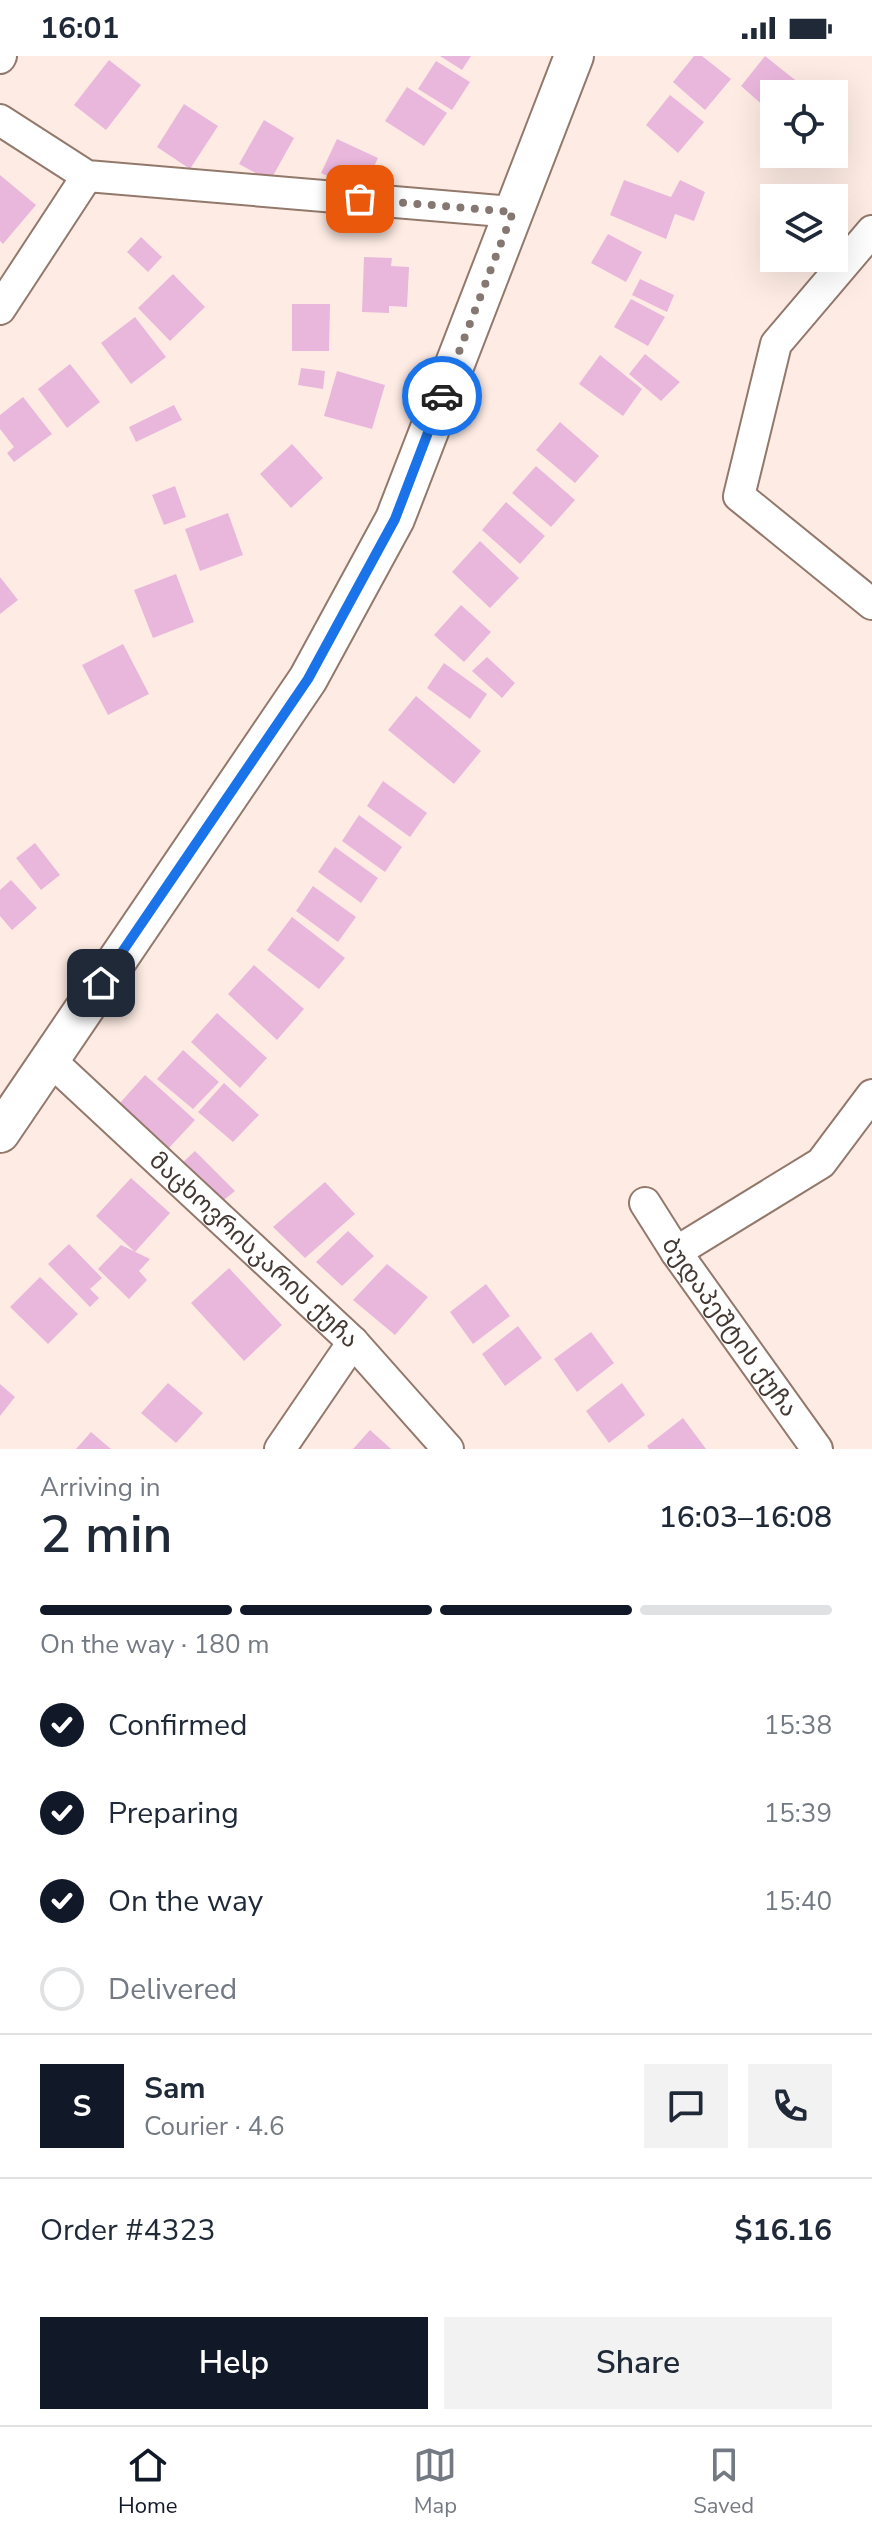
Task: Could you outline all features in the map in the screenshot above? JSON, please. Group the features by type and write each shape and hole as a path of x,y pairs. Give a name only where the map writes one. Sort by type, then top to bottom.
{"main road":[{"path":"0,1133 308,679 395,519 574,56"}],"street":[{"path":"0,120 87,176 513,212"},
{"path":"0,309 87,176"},
{"path":"872,231 776,344 739,496 872,604"},
{"name":"მაცხოვრისკარის ქუჩა","path":"49,1059 353,1342 448,1449"},
{"path":"676,1252 821,1163 872,1095"},
{"name":"ბუდაპეშტის ქუჩა","path":"645,1203 676,1252 817,1449"},
{"path":"280,1449 353,1342"}],"building":[{"path":"440,56 471,56 462,70"},
{"path":"694,56 702,56 731,79 705,110 673,82"},
{"path":"765,56 795,80 760,80 760,103 741,86"},
{"path":"109,60 141,85 106,130 74,105"},
{"path":"436,61 470,82 452,110 418,89"},
{"path":"407,87 447,113 424,146 385,121"},
{"path":"670,95 704,122 678,153 646,125"},
{"path":"184,104 218,126 190,169 157,147"},
{"path":"264,120 294,138 270,181 239,164"},
{"path":"337,139 378,158 362,192 321,173"},
{"path":"0,175 36,205 3,244 0,241"},
{"path":"624,180 671,197 680,180 705,192 694,221 675,214 666,239 610,215"},
{"path":"608,234 642,252 626,282 591,263"},
{"path":"141,237 162,257 148,272 127,252"},
{"path":"364,257 392,258 391,266 409,267 407,307 389,306 389,313 362,312"},
{"path":"173,274 205,307 170,341 138,308"},
{"path":"640,279 674,295 667,312 632,295"},
{"path":"631,299 665,317 648,346 614,327"},
{"path":"292,304 330,304 329,351 292,351"},
{"path":"135,317 166,357 131,384 101,343"},
{"path":"645,354 680,382 661,401 629,374"},
{"path":"600,355 642,389 623,416 579,384"},
{"path":"70,364 100,402 67,428 38,389"},
{"path":"301,368 325,371 323,389 298,385"},
{"path":"337,371 385,385 372,429 324,416"},
{"path":"23,397 52,434 14,462 7,453 14,447 0,429 0,415"},
{"path":"174,405 182,420 136,442 129,427"},
{"path":"560,422 599,456 575,483 536,450"},
{"path":"292,444 323,478 291,508 260,474"},
{"path":"536,466 575,500 551,527 512,493"},
{"path":"175,486 186,517 164,525 152,495"},
{"path":"506,502 545,536 520,564 482,530"},
{"path":"228,513 243,555 200,571 185,529"},
{"path":"480,541 519,578 490,608 452,572"},
{"path":"176,574 194,622 153,638 134,590"},
{"path":"0,577 18,600 0,614"},
{"path":"461,605 491,632 464,662 434,635"},
{"path":"123,644 149,694 108,715 82,665"},
{"path":"487,657 515,683 502,698 472,671"},
{"path":"444,663 487,694 470,719 427,688"},
{"path":"416,696 481,751 454,784 388,730"},
{"path":"383,781 427,813 410,837 367,806"},
{"path":"359,815 402,847 385,872 342,841"},
{"path":"35,843 60,875 41,890 16,858"},
{"path":"335,847 378,878 361,903 318,872"},
{"path":"11,880 37,908 12,930 0,916 0,890"},
{"path":"313,886 356,917 338,942 296,911"},
{"path":"292,917 345,958 319,989 267,950"},
{"path":"254,965 304,1009 277,1040 228,994"},
{"path":"217,1013 267,1058 240,1088 191,1042"},
{"path":"183,1050 219,1082 193,1109 157,1079"},
{"path":"145,1075 195,1120 168,1149 119,1104"},
{"path":"224,1083 259,1115 233,1142 198,1112"},
{"path":"195,1151 235,1191 220,1203 181,1164"},
{"path":"131,1178 170,1213 135,1252 96,1216"},
{"path":"325,1182 355,1214 305,1258 273,1227"},
{"path":"348,1231 374,1256 342,1286 316,1262"},
{"path":"69,1244 102,1278 90,1289 99,1298 90,1307 48,1264"},
{"path":"121,1245 150,1259 139,1271 147,1280 129,1299 98,1269"},
{"path":"387,1264 428,1297 395,1335 353,1300"},
{"path":"229,1268 282,1325 244,1361 191,1303"},
{"path":"40,1277 78,1314 48,1344 10,1307"},
{"path":"486,1284 510,1316 473,1344 450,1312"},
{"path":"518,1326 542,1358 505,1386 482,1354"},
{"path":"591,1332 614,1363 577,1392 554,1359"},
{"path":"168,1383 203,1413 176,1443 141,1413"},
{"path":"622,1383 645,1415 609,1443 586,1411"},
{"path":"0,1384 15,1397 0,1416"},
{"path":"683,1418 706,1449 649,1449 647,1446"},
{"path":"370,1430 391,1449 353,1449"},
{"path":"91,1432 111,1449 76,1449"}],"way so far":[{"path":"360,199 513,212 442,396"}],"route":[{"path":"101,983 308,679 395,519 442,396"}]}
